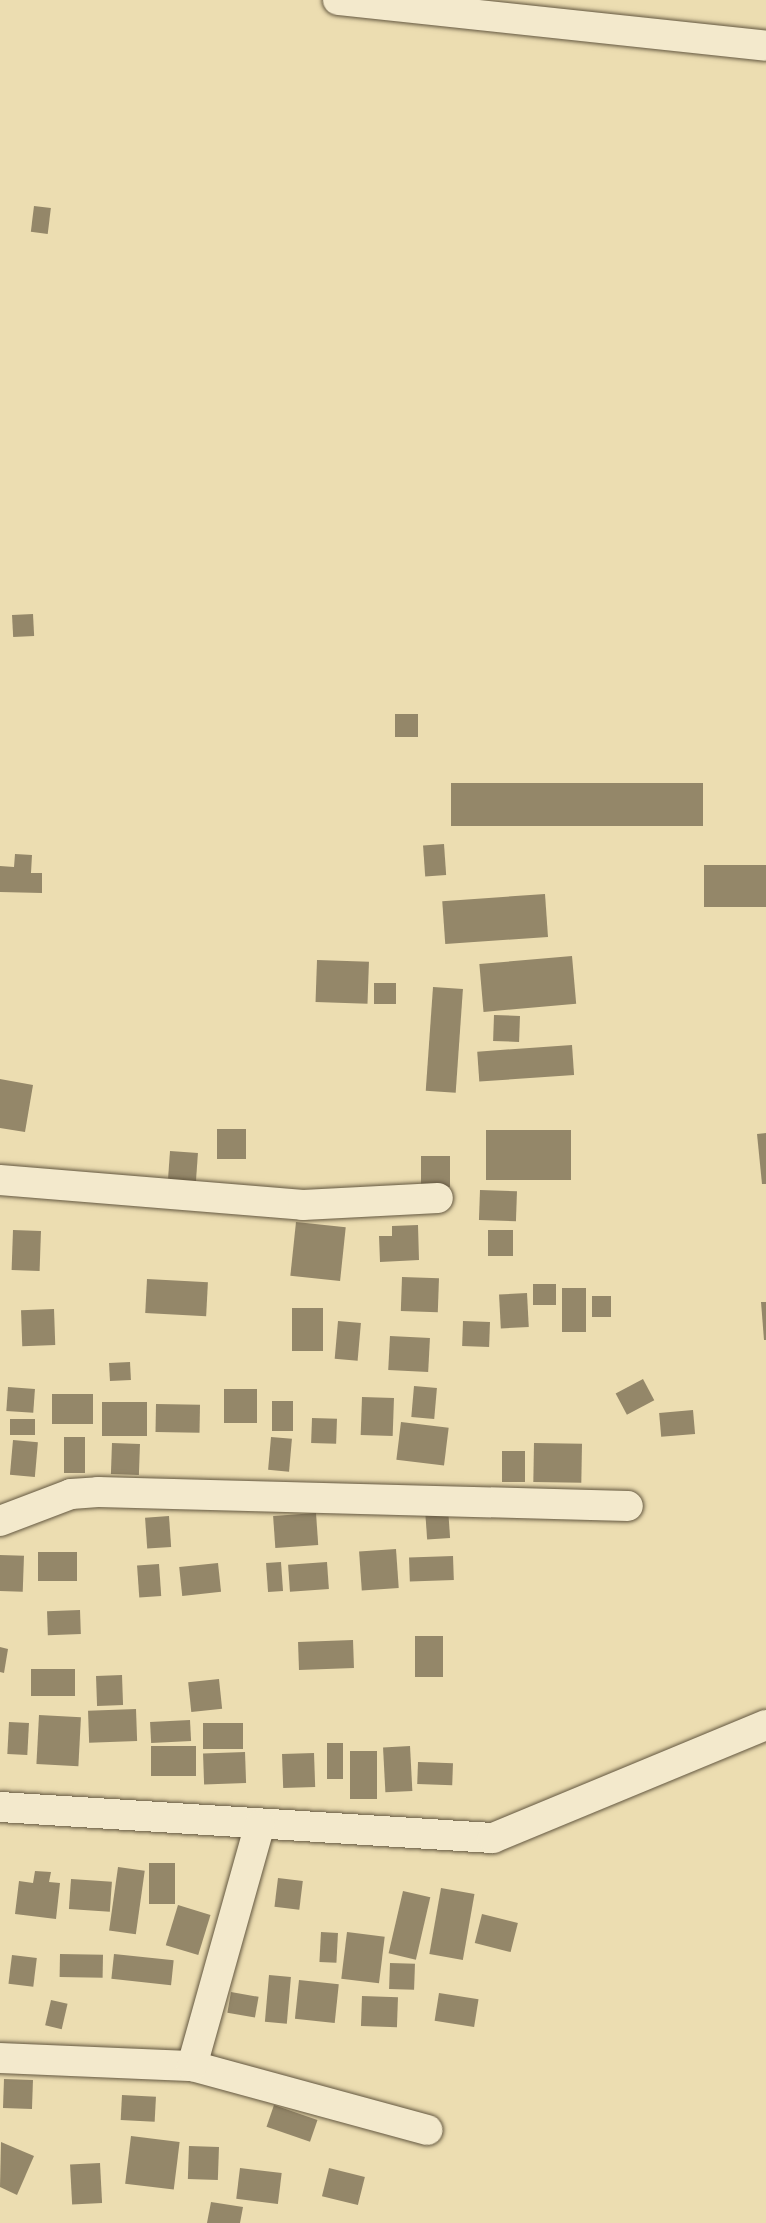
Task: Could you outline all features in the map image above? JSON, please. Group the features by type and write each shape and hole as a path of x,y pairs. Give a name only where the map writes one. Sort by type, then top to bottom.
{"street":[{"path":"338,0 766,46"},
{"path":"0,1180 303,1205 438,1198"},
{"path":"0,1521 71,1494 98,1492 628,1506"},
{"path":"0,1807 493,1838 766,1725"},
{"path":"192,2066 260,1824"},
{"path":"0,2058 192,2066 427,2130"}],"building":[{"path":"34,206 51,208 48,234 31,232"},
{"path":"33,614 34,636 13,637 12,615"},
{"path":"395,714 418,714 418,737 395,737"},
{"path":"451,783 703,783 703,826 451,826"},
{"path":"444,844 446,875 425,876 423,845"},
{"path":"15,854 32,855 31,873 42,873 42,893 0,892 0,866 14,867"},
{"path":"704,865 766,865 766,907 704,907"},
{"path":"545,894 548,937 445,944 442,901"},
{"path":"572,956 576,1004 484,1012 479,964"},
{"path":"317,960 369,962 368,1004 316,1002"},
{"path":"374,983 396,983 396,1004 374,1004"},
{"path":"433,987 463,989 456,1093 426,1091"},
{"path":"494,1015 520,1016 519,1042 493,1041"},
{"path":"572,1045 574,1075 479,1082 477,1052"},
{"path":"0,1079 33,1085 25,1132 0,1128"},
{"path":"217,1129 246,1129 246,1159 217,1159"},
{"path":"486,1130 571,1130 571,1180 486,1180"},
{"path":"766,1133 766,1184 762,1184 757,1134"},
{"path":"170,1151 198,1153 196,1182 168,1180"},
{"path":"421,1156 450,1156 450,1187 421,1187"},
{"path":"480,1190 517,1191 516,1221 479,1220"},
{"path":"296,1222 346,1227 340,1281 290,1276"},
{"path":"418,1225 419,1260 380,1262 379,1236 392,1236 392,1226"},
{"path":"13,1230 41,1231 40,1271 12,1270"},
{"path":"488,1230 513,1230 513,1256 488,1256"},
{"path":"402,1277 439,1278 438,1312 401,1311"},
{"path":"147,1279 208,1282 206,1316 145,1313"},
{"path":"533,1284 556,1284 556,1305 533,1305"},
{"path":"562,1288 586,1288 586,1332 562,1332"},
{"path":"527,1293 529,1327 501,1328 499,1294"},
{"path":"592,1296 611,1296 611,1317 592,1317"},
{"path":"761,1302 766,1302 766,1340 764,1340"},
{"path":"292,1308 323,1308 323,1351 292,1351"},
{"path":"54,1309 55,1345 22,1346 21,1310"},
{"path":"338,1321 361,1323 358,1361 335,1359"},
{"path":"463,1321 490,1322 489,1347 462,1346"},
{"path":"390,1336 430,1338 428,1372 388,1370"},
{"path":"130,1362 131,1380 110,1381 109,1363"},
{"path":"643,1379 654,1400 627,1415 616,1394"},
{"path":"414,1386 437,1388 434,1419 411,1417"},
{"path":"8,1387 35,1389 33,1413 6,1411"},
{"path":"224,1389 257,1389 257,1423 224,1423"},
{"path":"52,1394 93,1394 93,1424 52,1424"},
{"path":"362,1397 394,1398 393,1436 361,1435"},
{"path":"272,1401 293,1401 293,1431 272,1431"},
{"path":"102,1402 147,1402 147,1436 102,1436"},
{"path":"156,1404 200,1405 200,1433 156,1432"},
{"path":"693,1410 695,1434 661,1437 659,1413"},
{"path":"312,1418 337,1419 336,1444 311,1443"},
{"path":"10,1419 35,1419 35,1435 10,1435"},
{"path":"401,1422 449,1428 444,1466 396,1460"},
{"path":"64,1437 85,1437 85,1473 64,1473"},
{"path":"271,1437 292,1439 289,1472 268,1470"},
{"path":"13,1440 38,1442 35,1477 10,1475"},
{"path":"112,1443 140,1444 139,1475 111,1474"},
{"path":"534,1443 582,1444 581,1483 533,1482"},
{"path":"502,1451 525,1451 525,1482 502,1482"},
{"path":"448,1508 450,1538 427,1540 425,1510"},
{"path":"316,1513 318,1545 275,1548 273,1516"},
{"path":"169,1516 171,1547 147,1549 145,1518"},
{"path":"396,1549 399,1588 362,1590 359,1552"},
{"path":"38,1552 77,1552 77,1581 38,1581"},
{"path":"0,1555 24,1556 23,1592 0,1591"},
{"path":"453,1556 454,1580 410,1582 409,1558"},
{"path":"281,1562 283,1591 268,1592 266,1563"},
{"path":"327,1562 329,1589 290,1592 288,1565"},
{"path":"218,1563 221,1592 182,1596 179,1567"},
{"path":"159,1564 161,1596 139,1597 137,1566"},
{"path":"80,1610 81,1634 48,1635 47,1611"},
{"path":"415,1636 443,1636 443,1677 415,1677"},
{"path":"353,1640 354,1668 299,1670 298,1642"},
{"path":"0,1647 8,1649 4,1673 0,1672"},
{"path":"31,1669 75,1669 75,1696 31,1696"},
{"path":"122,1675 123,1705 97,1706 96,1676"},
{"path":"219,1679 222,1709 191,1712 188,1682"},
{"path":"136,1709 137,1741 89,1743 88,1711"},
{"path":"39,1715 81,1717 78,1766 36,1764"},
{"path":"190,1720 191,1741 151,1743 150,1722"},
{"path":"9,1722 29,1723 27,1755 7,1754"},
{"path":"203,1723 243,1723 243,1749 203,1749"},
{"path":"327,1743 343,1743 343,1779 327,1779"},
{"path":"151,1746 196,1746 196,1776 151,1776"},
{"path":"410,1746 412,1791 385,1792 383,1747"},
{"path":"350,1751 377,1751 377,1799 350,1799"},
{"path":"245,1752 246,1783 204,1784 203,1753"},
{"path":"314,1753 315,1787 283,1788 282,1754"},
{"path":"418,1762 453,1763 452,1785 417,1784"},
{"path":"149,1863 175,1863 175,1904 149,1904"},
{"path":"118,1867 145,1871 136,1934 109,1930"},
{"path":"35,1871 51,1872 49,1882 60,1883 56,1919 15,1914 19,1881 33,1883"},
{"path":"278,1878 303,1881 299,1910 274,1907"},
{"path":"71,1879 112,1882 110,1912 69,1909"},
{"path":"441,1888 474,1894 463,1960 429,1954"},
{"path":"403,1891 430,1897 416,1960 389,1953"},
{"path":"178,1905 211,1915 198,1955 166,1945"},
{"path":"482,1914 518,1923 511,1952 475,1943"},
{"path":"321,1932 338,1933 336,1963 319,1962"},
{"path":"347,1932 385,1937 379,1983 341,1979"},
{"path":"60,1954 103,1955 103,1978 60,1977"},
{"path":"114,1954 174,1960 171,1985 111,1979"},
{"path":"12,1955 37,1958 33,1987 8,1984"},
{"path":"390,1963 415,1964 414,1990 389,1989"},
{"path":"269,1975 291,1977 287,2024 265,2022"},
{"path":"299,1980 339,1984 335,2023 295,2019"},
{"path":"231,1992 259,1997 255,2018 227,2013"},
{"path":"439,1993 479,1999 474,2027 435,2021"},
{"path":"362,1996 398,1997 397,2027 361,2026"},
{"path":"51,2000 68,2004 62,2029 45,2025"},
{"path":"4,2079 33,2080 32,2109 3,2108"},
{"path":"122,2095 156,2097 155,2122 121,2120"},
{"path":"274,2105 317,2120 310,2142 267,2127"},
{"path":"131,2136 180,2142 174,2190 125,2184"},
{"path":"1,2142 34,2156 17,2195 0,2187"},
{"path":"189,2146 219,2147 218,2180 188,2179"},
{"path":"100,2163 102,2203 72,2205 70,2165"},
{"path":"240,2168 282,2173 278,2204 236,2199"},
{"path":"329,2168 365,2177 358,2205 322,2196"},
{"path":"211,2202 243,2207 240,2223 207,2223"}]}
